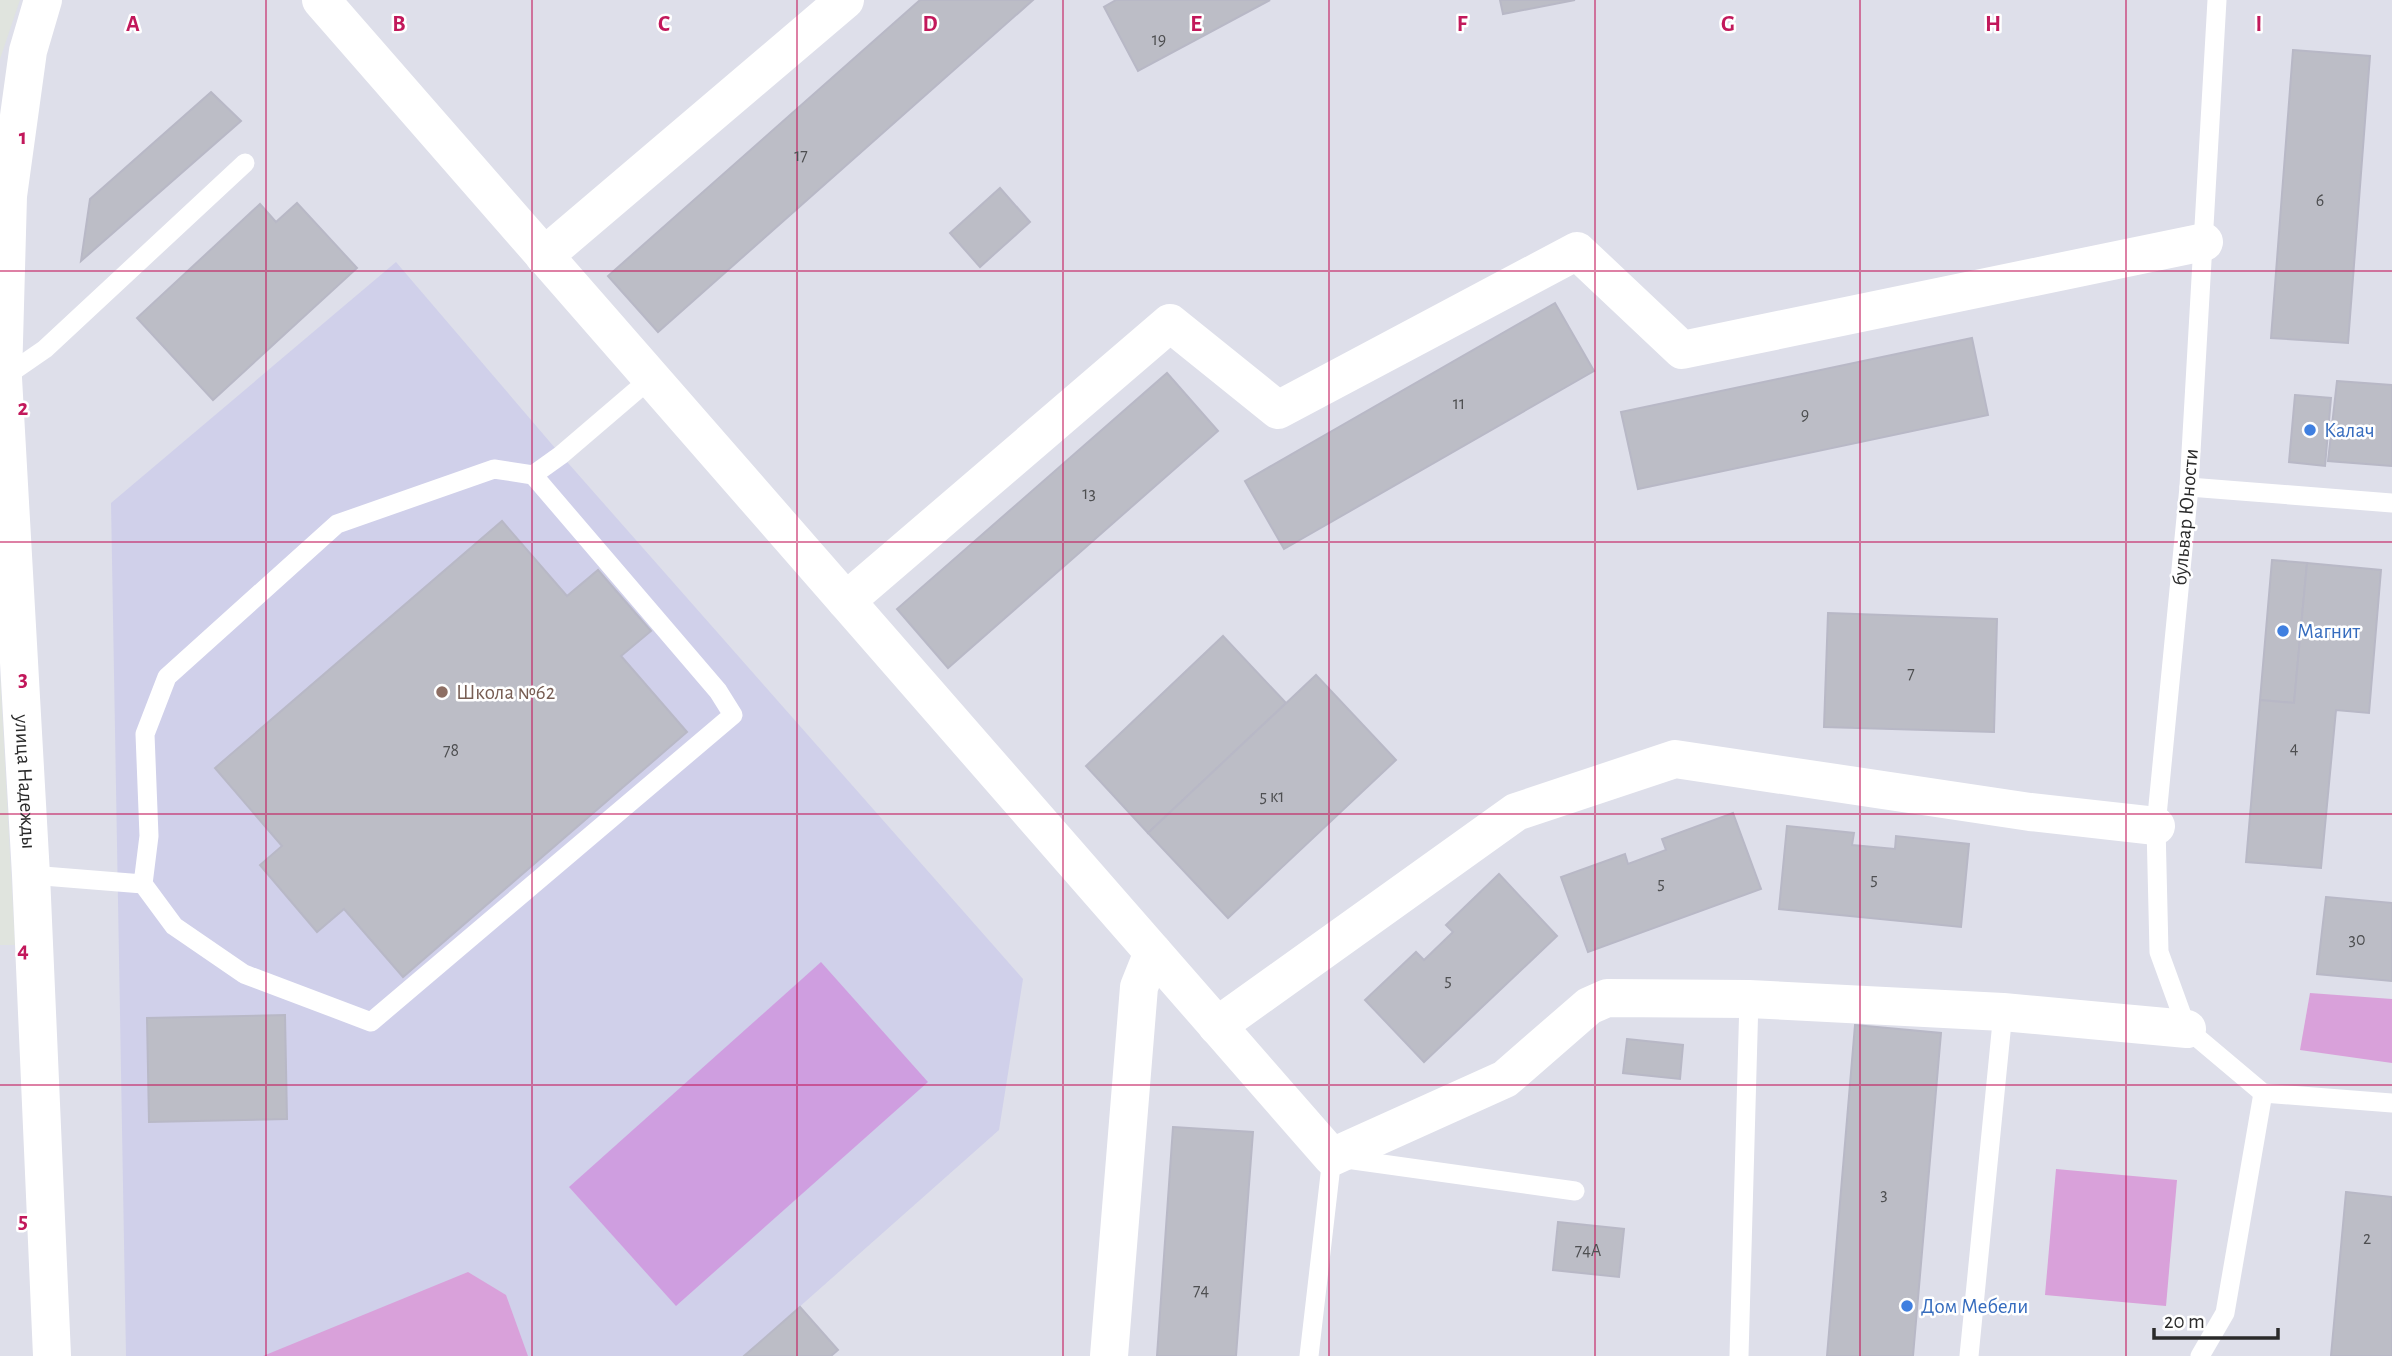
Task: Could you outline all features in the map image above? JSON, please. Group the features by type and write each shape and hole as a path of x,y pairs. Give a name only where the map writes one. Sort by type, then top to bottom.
{"street":[{"name":"улица Надежды","path":"43,0 28,51 8,196 2,378 31,875 52,1356"},
{"path":"321,0 1332,1157 1505,1079 1589,1006 1607,998 1749,999 2003,1012 2187,1029"},
{"path":"544,256 845,0"},
{"path":"846,601 1170,323 1278,410 1577,251 1682,350 2204,242"},
{"path":"1217,1026 1516,812 1675,759 2030,812 2156,826"},
{"path":"1109,1356 1139,987 1153,952"}],"lane":[{"name":"бульвар Юности","path":"2187,1029 2159,952 2156,826 2189,488 2217,0"},
{"path":"2,378 45,349 245,163"},
{"path":"533,475 561,455 651,378"},
{"path":"494,469 533,475 718,691 733,715 371,1022 244,974 174,926 143,884 149,836 145,734 167,677 337,524 494,469"},
{"path":"2189,488 2392,503"},
{"path":"31,875 143,884"},
{"path":"1739,1356 1749,999"},
{"path":"1969,1356 2003,1012"},
{"path":"2187,1029 2263,1093 2392,1103"},
{"path":"2200,1356 2225,1314 2263,1093"},
{"path":"1309,1356 1332,1157 1575,1191"}],"shaded area":[{"path":"0,0 20,0 0,59"},
{"name":"Школа №62","path":"396,262 561,455 1023,979 999,1130 744,1356 126,1356 111,503"},
{"path":"0,674 15,945 0,945"},
{"path":"821,962 928,1082 676,1306 569,1187"},
{"path":"2310,993 2392,999 2392,1063 2300,1050"},
{"path":"2056,1169 2177,1180 2166,1306 2045,1295"},
{"path":"468,1272 506,1295 528,1356 263,1356"}],"building":[{"path":"920,0 1033,0 658,332 608,276"},
{"path":"1116,0 1270,0 1138,71 1104,7"},
{"path":"1500,0 1575,0 1503,14"},
{"path":"2293,50 2370,56 2348,343 2271,338"},
{"path":"211,92 241,121 81,261 90,199"},
{"path":"1000,188 1030,222 980,267 950,233"},
{"path":"297,203 357,268 213,400 137,318 260,204 276,222"},
{"path":"1555,303 1594,371 1284,549 1245,481"},
{"path":"1972,338 1988,415 1638,489 1621,412"},
{"path":"1167,373 1218,431 948,668 897,609"},
{"path":"2337,381 2392,385 2392,466 2328,461"},
{"name":"Калач","path":"2295,395 2331,398 2325,466 2289,462"},
{"path":"502,521 567,596 598,570 651,631 621,656 687,732 403,977 344,909 317,932 260,865 282,846 215,768"},
{"name":"Магнит","path":"2272,560 2307,563 2294,703 2260,700"},
{"path":"2307,563 2381,570 2369,713 2336,710 2321,868 2246,862 2260,700 2294,703"},
{"path":"1828,613 1997,619 1994,732 1824,727"},
{"path":"1223,636 1286,703 1148,833 1086,766"},
{"path":"1316,675 1396,760 1228,918 1148,833"},
{"path":"1733,813 1761,889 1588,952 1561,877 1625,854 1628,864 1666,850 1662,839"},
{"path":"1787,826 1854,833 1852,845 1895,849 1896,836 1969,844 1961,927 1779,909"},
{"path":"1499,874 1557,936 1424,1062 1365,1000 1416,952 1424,960 1453,932 1446,925"},
{"path":"2326,897 2392,903 2392,981 2317,974"},
{"path":"285,1015 287,1119 149,1122 147,1018"},
{"path":"1855,1025 1941,1033 1913,1356 1827,1356"},
{"path":"1627,1039 1683,1045 1680,1079 1623,1073"},
{"path":"1173,1127 1253,1132 1236,1356 1157,1356"},
{"path":"2346,1192 2392,1197 2392,1356 2331,1356"},
{"path":"1558,1222 1624,1229 1619,1277 1553,1270"},
{"path":"800,1307 838,1350 831,1356 744,1356"}],"place":[{"name":"Калач","path":"2310,430"},
{"name":"Магнит","path":"2283,631"},
{"name":"Школа №62","path":"442,692"},
{"name":"Дом Мебели","path":"1907,1306"}]}
